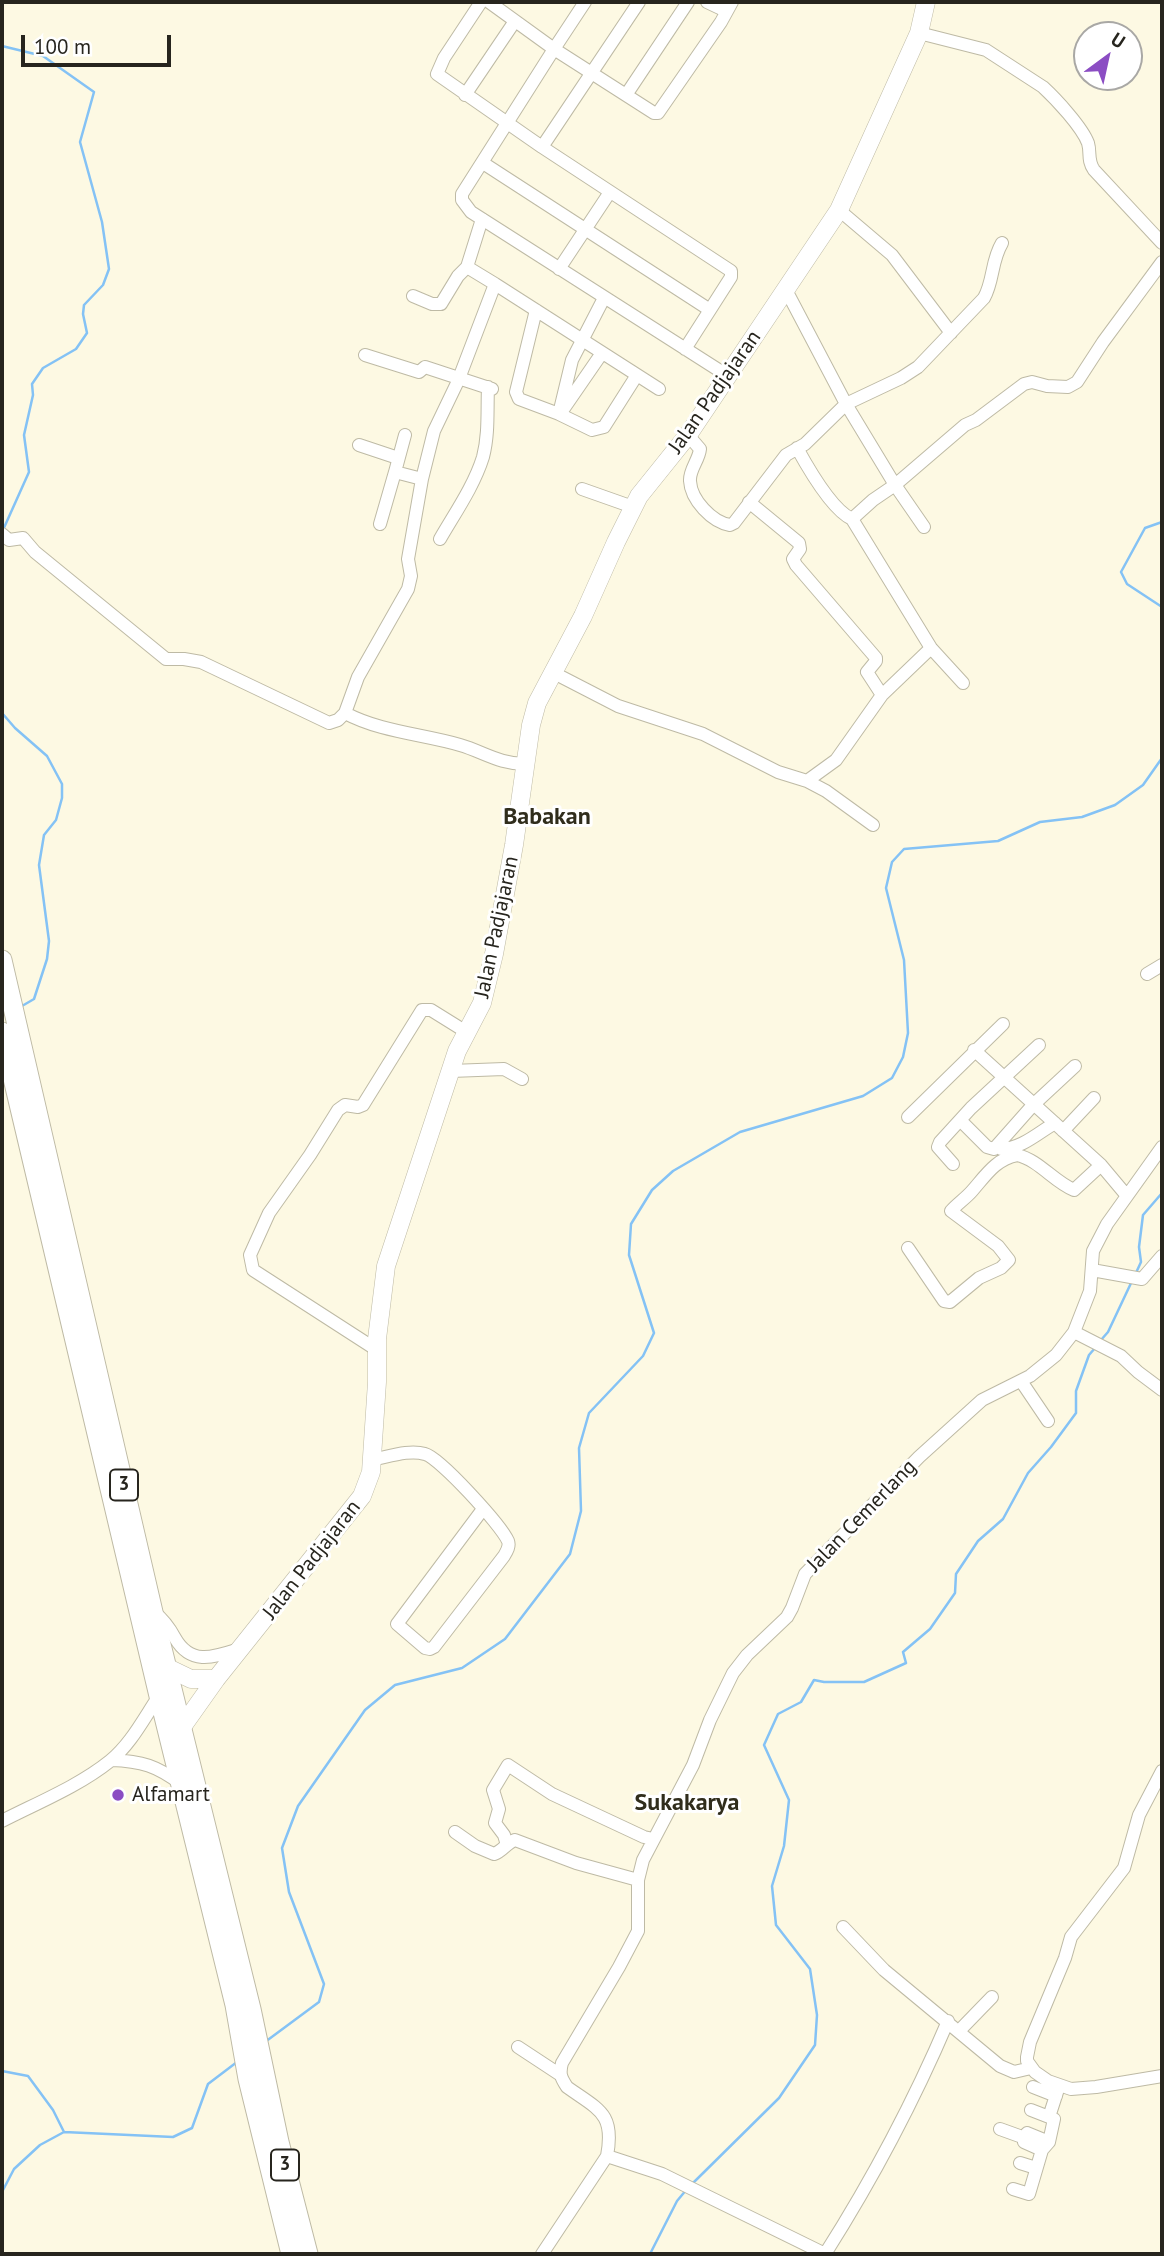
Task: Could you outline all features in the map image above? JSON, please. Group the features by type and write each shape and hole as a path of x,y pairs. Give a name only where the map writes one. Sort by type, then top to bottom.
{"main road":[{"name":"3","path":"2,960 132,1552 159,1696 243,2007"},
{"name":"3","path":"2,1032 7,1083 132,1552 153,1612 182,1727 243,2007 291,2254"},
{"name":"3","path":"256,2077 308,2254"}],"street":[{"path":"481,2 437,69 437,74 542,147 731,271 731,277 685,349"},
{"path":"489,2 554,49 654,113 661,111 729,6 707,2"},
{"path":"585,2 506,122 462,194 462,200 471,212 728,376"},
{"path":"542,147 639,2"},
{"path":"625,95 688,2"},
{"name":"Jalan Padjajaran","path":"182,1727 216,1679 362,1496 371,1472 377,1350 386,1266 457,1051 482,1003 494,954 523,797 531,725 537,703 596,589 633,507 688,435 839,210 919,33 926,2"},
{"path":"465,95 515,21"},
{"path":"919,33 986,50 1043,87 1087,141 1089,161 1094,170 1162,243"},
{"path":"483,163 710,310"},
{"path":"559,269 610,192"},
{"path":"839,210 892,255 951,333"},
{"path":"413,296 432,304 441,304 458,276 467,267 482,219"},
{"path":"688,435 700,449 690,480 702,507 715,521 730,525 786,455 805,444 846,404 918,367 951,333 984,298 989,289 994,256 1002,243"},
{"path":"852,519 965,425 976,420 1024,384 1032,382 1047,387 1068,387 1077,382 1102,342 1162,262"},
{"path":"467,267 659,389"},
{"path":"2,534 9,540 23,538 35,552 166,659 201,662 329,723 338,720 345,713 358,677 408,589 411,576 408,559 422,479 434,431 459,378 495,284"},
{"path":"786,290 846,404 924,527"},
{"path":"559,414 566,378 580,340 604,298"},
{"path":"536,310 516,396 587,428 601,429 620,405 638,375"},
{"path":"559,414 602,353"},
{"path":"365,355 419,372 425,367 490,388 483,458 475,478 440,539"},
{"path":"380,524 405,435"},
{"path":"359,445 398,458"},
{"path":"797,447 820,485 845,516 852,519 931,648 963,682"},
{"path":"395,472 422,479"},
{"path":"582,489 633,507"},
{"path":"750,502 799,543 800,549 793,559 876,658 867,672 882,695"},
{"path":"807,782 836,760 882,695 931,648"},
{"path":"552,672 618,706 703,734 778,772 826,791 873,825"},
{"path":"345,713 391,730 461,745 512,764 526,764"},
{"path":"1147,974 1162,965"},
{"path":"377,1350 253,1270 250,1255 269,1213 338,1110 345,1105 363,1105 420,1012 431,1010 468,1033"},
{"path":"908,1117 1003,1024"},
{"path":"953,1164 938,1147 960,1120 1003,1077 1040,1045"},
{"path":"974,1050 1101,1165 1128,1196"},
{"path":"994,1149 1033,1105 1075,1066"},
{"path":"451,1071 504,1069 522,1079"},
{"path":"960,1120 987,1147 1012,1149 1059,1127 1094,1098"},
{"name":"Jalan Cemerlang","path":"559,2074 562,2063 638,1931 638,1880 643,1860 693,1765 710,1720 733,1673 747,1655 787,1617 805,1574 968,1410 992,1394 1021,1381 1051,1360 1074,1332 1090,1292 1093,1251 1107,1224 1162,1147"},
{"path":"908,1248 944,1301 950,1302 979,1278 1001,1268 1009,1260 998,1246 951,1211 971,1192 986,1172 996,1164 1017,1155 1074,1190 1101,1165"},
{"path":"1092,1270 1142,1279 1162,1256"},
{"path":"1074,1332 1121,1356 1162,1390"},
{"path":"1021,1381 1048,1421"},
{"path":"371,1460 398,1454 426,1454 437,1460 482,1509 509,1542 509,1549 434,1647 425,1648 397,1624 482,1509"},
{"path":"153,1612 162,1618 184,1650 196,1657 208,1658 240,1649"},
{"path":"166,1667 191,1679 216,1679"},
{"path":"2,1821 82,1779 111,1760 136,1731 159,1696"},
{"path":"111,1760 133,1760 149,1764 181,1784"},
{"path":"507,1845 504,1835 495,1823 499,1809 493,1790 508,1765 552,1794 653,1839"},
{"path":"1058,2091 1031,2068 1027,2061 1030,2042 1071,1937 1124,1868 1139,1815 1162,1772"},
{"path":"455,1832 475,1846 494,1854 515,1840 576,1863 638,1880"},
{"path":"843,1927 884,1970 1004,2069 1014,2072 1031,2068"},
{"path":"959,2031 992,1997"},
{"path":"607,2156 662,2174 825,2254 864,2192 920,2086 948,2021"},
{"path":"519,2047 559,2074 567,2087 605,2117 609,2125 607,2156 542,2254"},
{"path":"1034,2087 1058,2091 1083,2089 1162,2076"},
{"path":"1049,2117 1058,2091"},
{"path":"1013,2189 1029,2194 1054,2119 1031,2110"},
{"path":"1000,2129 1025,2138 1027,2133 1045,2146"},
{"path":"1020,2163 1036,2168"}],"waterway":[{"path":"2,46 43,56 94,92 80,142 102,222 109,269 103,285 84,305 87,333 76,349 43,368 32,384 33,395 24,435 29,472 3,530"},
{"path":"1162,522 1145,528 1121,572 1127,584 1162,607"},
{"path":"2,713 47,756 62,784 62,798 56,820 44,835 39,865 49,941 47,959 34,999 22,1006"},
{"path":"265,2042 319,2002 324,1984 289,1892 282,1848 298,1806 365,1710 395,1685 462,1668 505,1639 570,1554 581,1511 579,1448 589,1413 643,1356 654,1333 629,1255 631,1224 652,1190 673,1171 740,1132 863,1096 892,1078 903,1057 908,1033 904,960 886,888 892,862 904,849 998,841 1040,822 1082,817 1115,805 1143,785 1162,758"},
{"path":"1135,1275 1141,1262 1139,1247 1143,1215 1162,1193"},
{"path":"1101,1340 1108,1332 1132,1281"},
{"path":"692,2184 779,2098 815,2045 817,2015 810,1969 776,1925 772,1886 784,1846 789,1800 764,1745 778,1714 801,1702 814,1680 864,1682 906,1663 903,1652 930,1629 955,1593 956,1574 978,1541 1003,1519 1028,1473 1076,1413 1076,1391 1089,1355 1095,1348"},
{"path":"2,2192 14,2169 40,2145 64,2132 173,2137 192,2128 208,2084 237,2062"},
{"path":"2,2071 28,2076 53,2110 64,2132"},
{"path":"650,2254 677,2201 687,2189"}],"place":[{"name":"Alfamart","path":"118,1795"}],"district":[{"name":"Babakan","path":"547,817"},
{"name":"Sukakarya","path":"687,1803"}]}
